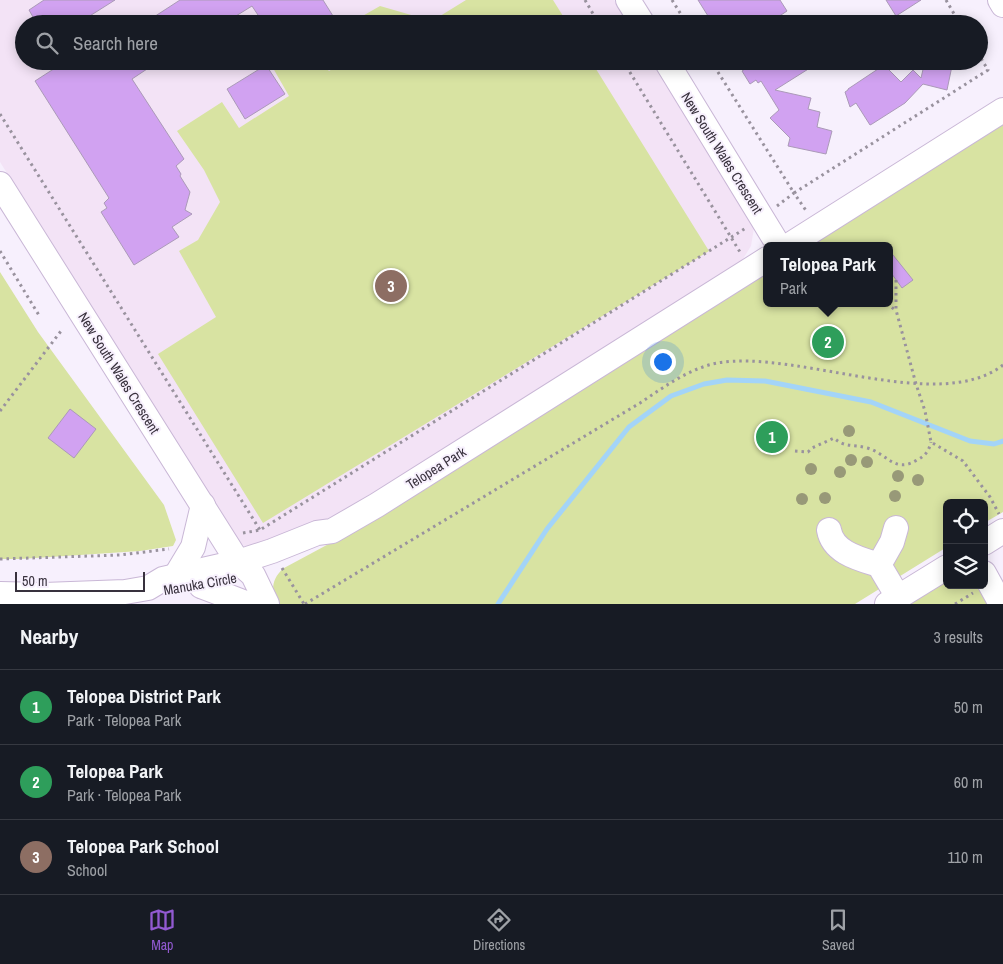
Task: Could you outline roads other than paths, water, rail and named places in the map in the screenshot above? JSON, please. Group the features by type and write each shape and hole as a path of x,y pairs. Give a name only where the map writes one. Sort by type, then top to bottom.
{"street":[{"path":"628,0 637,15"},
{"path":"1000,0 1003,5"},
{"name":"New South Wales Crescent","path":"671,70 777,242"},
{"path":"794,242 1003,110"},
{"name":"New South Wales Crescent","path":"0,184 243,571 267,604"},
{"name":"Telopea Park","path":"243,571 272,551 317,533 332,530 377,505 759,264"},
{"path":"175,576 192,547 203,505"},
{"path":"896,528 892,542 879,565 892,601 943,569"},
{"path":"829,530 831,539 838,546 854,557 879,565"},
{"path":"988,541 1003,532"},
{"name":"New South Wales Crescent","path":"243,571 254,604"},
{"name":"Manuka Circle","path":"0,594 44,595 125,592 148,588 162,579 175,576 243,571"},
{"name":"Manuka Circle","path":"148,588 161,593 201,586 243,571"},
{"path":"988,580 1001,604"},
{"path":"201,586 248,604"}],"waterway":[{"path":"498,604 547,529 629,427 671,396 704,384 727,380 765,381 871,402 970,441 994,444 1003,441"}],"place":[{"name":"Telopea Park School","path":"391,286"},
{"name":"Telopea Park","path":"828,342"},
{"name":"Telopea District Park","path":"772,437"}]}
